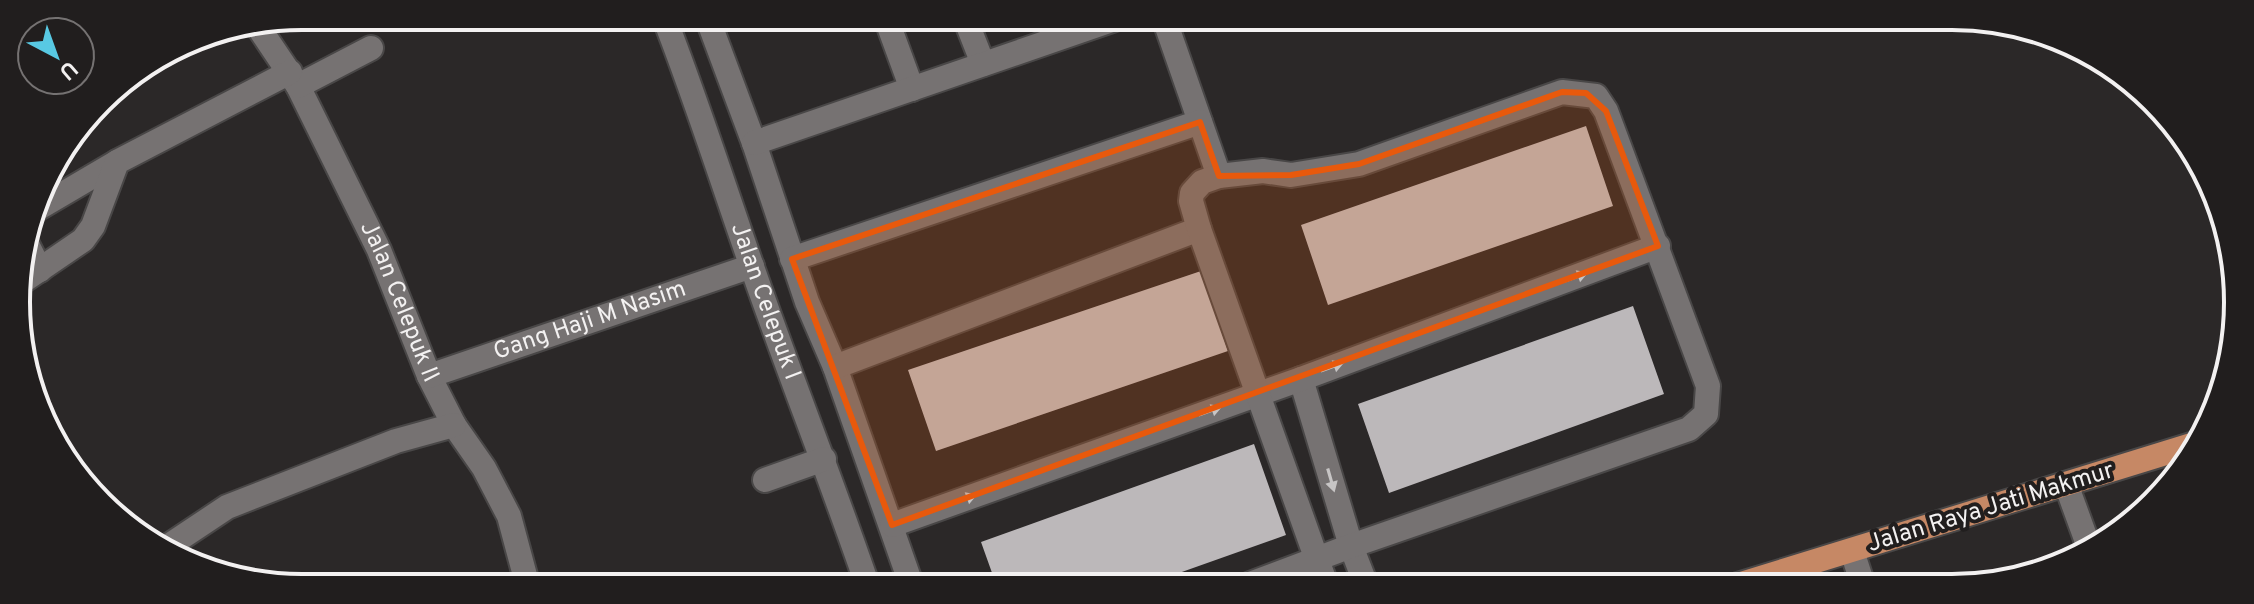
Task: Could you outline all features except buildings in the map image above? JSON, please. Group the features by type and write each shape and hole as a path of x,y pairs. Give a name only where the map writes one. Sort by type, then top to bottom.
{"main road":[{"name":"Jalan Raya Jati Makmur","path":"1775,574 2181,448"}],"street":[{"path":"1168,30 1219,176"},
{"name":"Jalan Celepuk I","path":"669,31 864,574"},
{"path":"712,31 908,574"},
{"path":"891,31 912,89"},
{"path":"970,31 983,64"},
{"path":"754,143 1081,31"},
{"name":"Jalan Celepuk II","path":"263,33 294,79 379,250 429,376 454,425 484,468 509,516 525,574"},
{"path":"49,202 117,162 294,79 371,48"},
{"path":"1278,574 1317,560 1351,546 1689,429 1706,414 1708,386 1606,111 1596,96 1562,92 1359,164 1291,175 1263,171 1219,176 1202,182 1192,193 1191,201 1199,229 1259,393 1317,560 1322,574"},
{"path":"792,259 1200,122"},
{"path":"32,275 83,240 93,226 117,162"},
{"path":"835,367 1199,229"},
{"path":"892,525 1301,379 1658,246"},
{"path":"34,258 40,270"},
{"name":"Gang Haji M Nasim","path":"429,376 752,266"},
{"path":"1301,379 1362,574"},
{"path":"174,542 227,507 396,441 454,425"},
{"path":"765,480 824,459"},
{"path":"2066,484 2086,539"},
{"path":"1852,551 1859,574"}],"highlighted area":[{"path":"1562,92 1586,93 1606,111 1658,246 892,525 792,259 1200,122 1219,176 1291,175 1359,164"}]}
